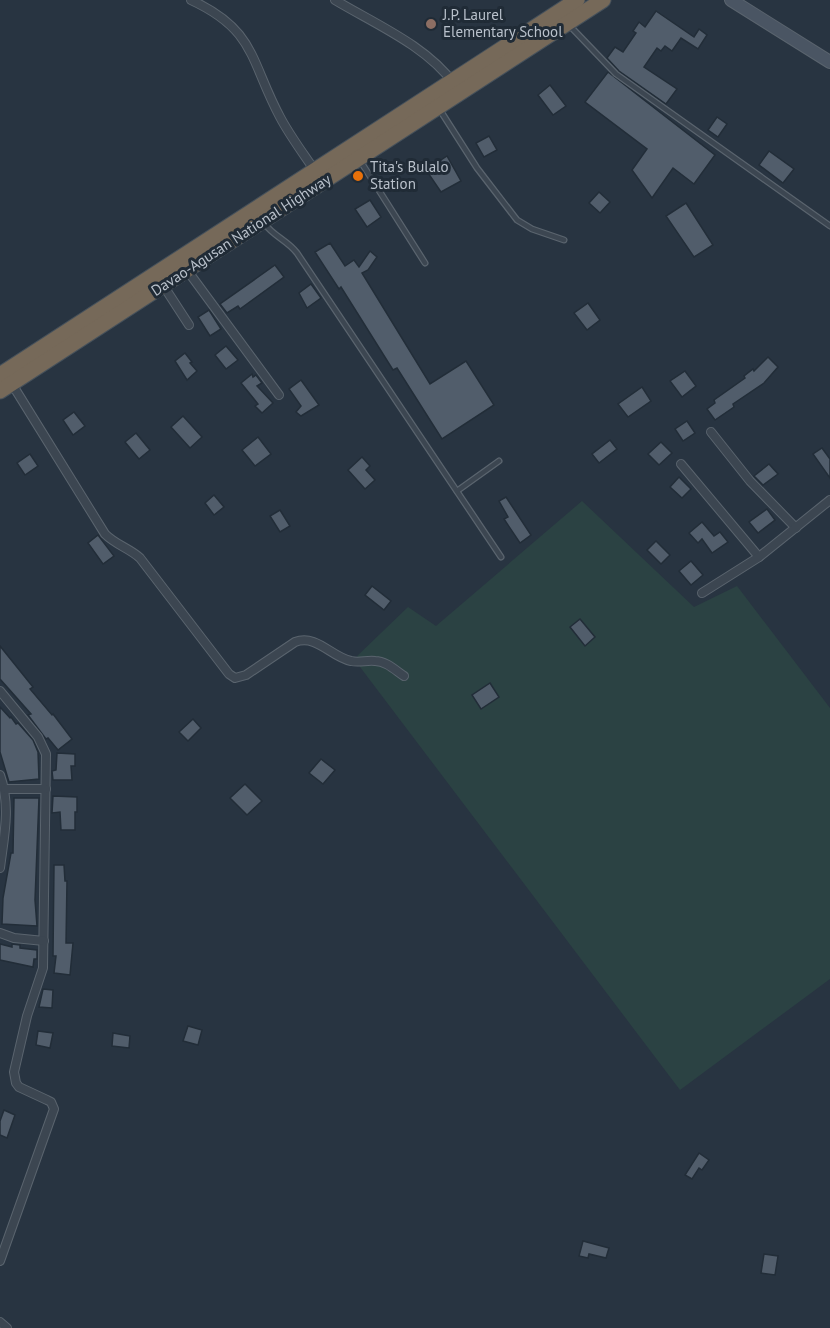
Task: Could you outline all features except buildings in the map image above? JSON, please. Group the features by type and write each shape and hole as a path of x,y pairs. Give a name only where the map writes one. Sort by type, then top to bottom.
{"highway":[{"name":"Davao-Agusan National Highway","path":"563,18 577,0"},
{"name":"Davao-Agusan National Highway","path":"10,378 187,270 315,171 456,88 563,18 603,0"},
{"name":"Davao-Agusan National Highway","path":"10,378 259,216 359,159 439,108 456,88"}],"main road":[{"path":"731,0 830,62"}],"street":[{"path":"191,0 224,18 240,33 255,58 279,116 315,171"},
{"path":"336,0 426,54 444,71 456,88"},
{"path":"187,270 279,395"},
{"path":"163,285 189,325"},
{"path":"10,378 105,534 112,541 140,558 229,674 240,678 303,639 312,640 351,661 376,660 385,663 404,676"},
{"path":"711,432 750,482 796,528"},
{"path":"681,464 759,557"},
{"path":"702,593 759,557 830,500"},
{"path":"0,691 43,746 46,763 42,976 27,1016 15,1064 14,1078 19,1087 51,1102 54,1110 0,1261"},
{"path":"0,775 5,789 7,809 0,868"},
{"path":"5,789 46,789"},
{"path":"0,933 14,938 44,941"},
{"path":"0,1322 7,1328"}],"lane":[{"path":"563,18 616,74 830,226"},
{"path":"439,108 477,168 518,220 531,230 564,240"},
{"path":"359,159 425,263"},
{"path":"259,216 270,231 289,244 297,253 501,557"},
{"path":"457,491 499,461"}],"green space":[{"path":"582,501 694,607 737,586 830,708 830,979 680,1090 354,659 408,607 436,626"}],"place":[{"name":"J.P. Laurel Elementary School","path":"431,24"},
{"name":"Tita's Bulalo Station","path":"358,176"}]}
